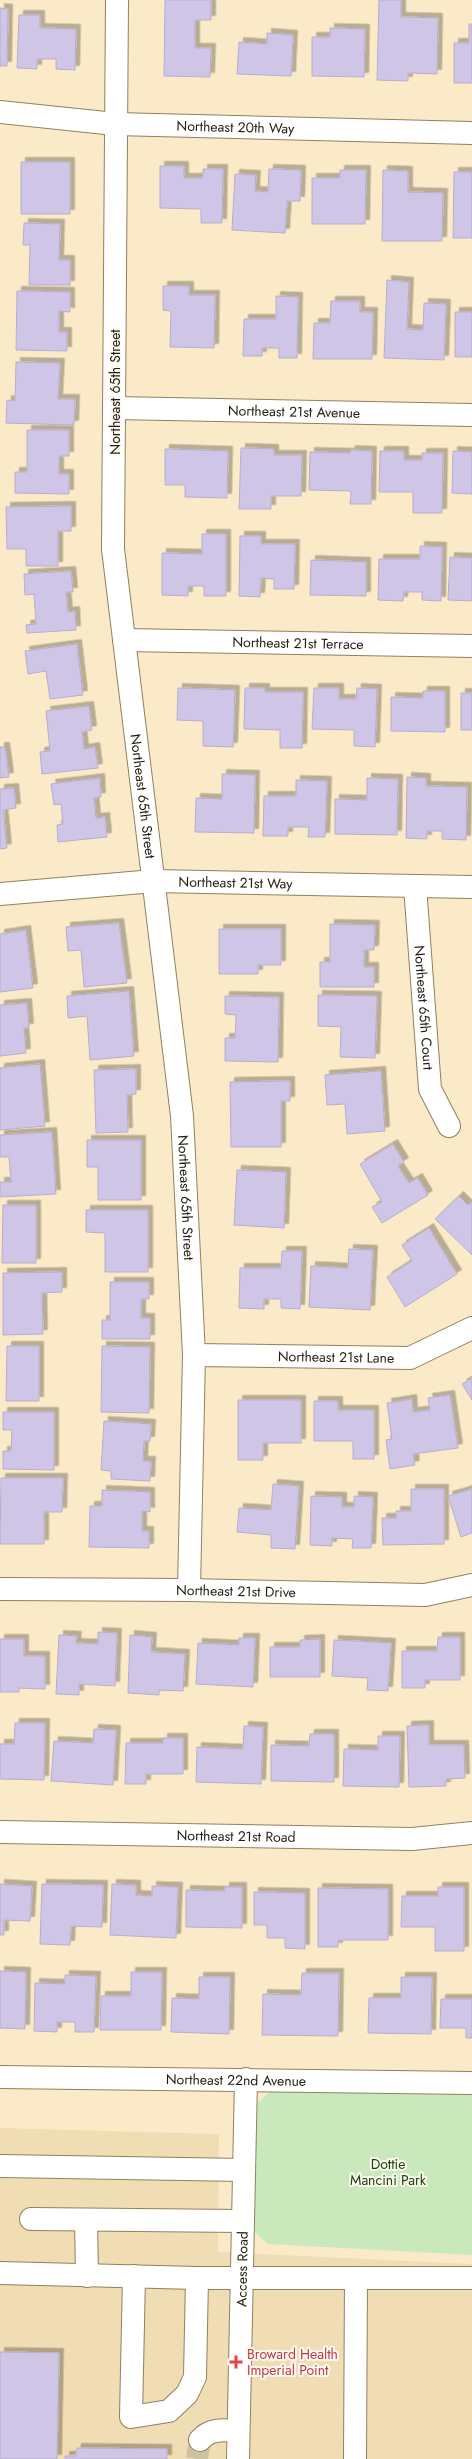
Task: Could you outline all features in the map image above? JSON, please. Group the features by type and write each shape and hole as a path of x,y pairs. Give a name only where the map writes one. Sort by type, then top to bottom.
{"street":[{"name":"Northeast 65th Street","path":"117,0 116,408 113,549 182,1116 194,1355 189,1590"},
{"name":"Northeast 20th Way","path":"0,112 116,124 472,133"},
{"name":"Northeast 21st Avenue","path":"116,408 472,414"},
{"name":"Northeast 21st Terrace","path":"124,640 472,646"},
{"name":"Northeast 21st Way","path":"0,894 154,881 472,887"},
{"name":"Northeast 65th Court","path":"415,886 430,1089 449,1126"},
{"name":"Northeast 21st Lane","path":"194,1355 410,1358 468,1332 472,1328"},
{"name":"Northeast 21st Drive","path":"0,1589 189,1590 426,1595 472,1585"},
{"name":"Northeast 21st Road","path":"0,1832 412,1839 472,1833"},
{"name":"Northeast 22nd Avenue","path":"0,2077 472,2083"},
{"name":"Access Road","path":"238,2459 240,2276 246,2080"},
{"path":"0,2166 244,2170"},
{"path":"31,2219 242,2222"},
{"path":"86,2220 86,2276"},
{"path":"0,2273 197,2278 240,2276 472,2278"},
{"path":"134,2276 131,2417 169,2411 187,2394 195,2377 197,2278"},
{"path":"355,2459 356,2278"},
{"path":"200,2440 205,2434 214,2431 238,2432"}],"shaded area":[{"name":"Broward Health Imperial Point","path":"0,2128 219,2134 218,2252 472,2264 472,2459 0,2459"}],"green space":[{"name":"Dottie Mancini Park","path":"271,2091 472,2094 472,2255 268,2244 254,2231 256,2104"}],"building":[{"path":"165,0 211,0 211,20 195,20 195,48 211,48 210,77 164,76"},
{"path":"379,0 401,0 401,17 438,18 437,74 408,73 408,81 377,80"},
{"path":"0,8 8,9 7,66 0,66"},
{"path":"19,15 40,15 40,28 76,29 75,70 56,69 56,59 37,59 37,69 17,68"},
{"path":"469,24 472,24 472,83 454,83 454,43 469,43"},
{"path":"330,28 365,29 364,77 312,76 312,37 330,37"},
{"path":"267,33 293,35 291,76 237,74 239,42 267,44"},
{"path":"21,162 70,162 70,214 21,214"},
{"path":"160,166 184,166 184,178 203,178 203,169 223,169 222,223 201,223 201,209 160,208"},
{"path":"269,169 301,170 300,201 287,201 285,233 232,230 235,174 256,175 255,191 268,192"},
{"path":"340,170 366,170 365,224 312,224 312,178 340,178"},
{"path":"383,170 408,171 408,192 443,193 442,241 382,241"},
{"path":"454,172 472,172 472,238 453,238"},
{"path":"24,223 60,224 59,260 70,260 70,285 29,285 30,245 23,245"},
{"path":"387,280 409,282 407,329 423,330 424,303 446,304 444,360 384,358"},
{"path":"163,286 189,286 189,295 215,295 214,348 170,347 171,311 163,310"},
{"path":"17,291 70,292 70,312 59,311 59,332 67,332 67,351 16,350"},
{"path":"276,296 298,297 297,358 279,358 279,348 262,348 262,356 243,356 244,319 276,319"},
{"path":"331,301 360,301 360,312 373,312 372,359 313,359 314,323 330,323"},
{"path":"455,312 472,312 472,357 455,357"},
{"path":"16,362 60,363 58,399 75,399 74,425 6,423 7,400 15,401"},
{"path":"27,430 69,430 69,456 59,456 59,474 69,474 69,494 15,493 15,472 27,472"},
{"path":"241,448 274,449 274,455 302,455 301,496 271,496 271,509 239,509"},
{"path":"165,449 228,451 227,498 185,497 185,485 165,485"},
{"path":"351,450 372,451 371,504 350,504 351,491 309,490 310,452 350,453"},
{"path":"380,451 404,451 404,460 422,460 422,453 443,453 442,513 413,513 413,492 379,492"},
{"path":"453,451 472,452 472,494 452,493"},
{"path":"71,506 71,531 58,531 58,566 26,566 26,549 7,549 6,507"},
{"path":"202,534 226,534 226,596 204,596 204,586 188,586 188,596 162,595 162,553 202,554"},
{"path":"240,536 261,536 261,544 295,544 294,589 274,589 274,579 261,578 260,597 239,596"},
{"path":"420,546 442,547 441,601 422,600 422,592 404,592 403,601 378,600 379,559 420,559"},
{"path":"450,557 472,558 472,601 448,600"},
{"path":"311,560 366,562 366,596 310,595"},
{"path":"71,571 73,592 66,592 68,612 75,611 76,630 27,633 26,625 36,624 34,594 25,595 24,574"},
{"path":"77,644 83,695 50,699 46,671 28,674 25,651"},
{"path":"178,688 235,690 233,747 203,746 203,721 177,720"},
{"path":"245,688 265,688 265,692 303,692 302,748 280,748 280,730 244,729"},
{"path":"314,688 339,688 339,699 356,699 357,688 377,689 375,747 354,746 354,730 312,729"},
{"path":"423,691 445,691 445,732 391,731 391,697 423,698"},
{"path":"461,693 472,693 472,730 461,730"},
{"path":"89,706 92,730 82,732 84,749 95,747 98,768 42,774 40,752 50,751 46,711"},
{"path":"0,747 5,747 9,777 0,778"},
{"path":"222,774 255,775 254,833 195,832 196,798 222,799"},
{"path":"407,777 426,778 426,786 467,787 466,840 442,839 442,831 427,831 427,839 406,838"},
{"path":"100,778 101,797 94,798 96,818 105,817 107,837 58,842 57,825 63,824 61,804 54,805 51,784"},
{"path":"367,778 398,779 397,835 335,834 335,799 367,800"},
{"path":"296,780 327,781 325,837 308,837 309,827 288,827 288,836 263,836 264,796 296,796"},
{"path":"14,788 16,808 3,810 7,848 0,849 0,789"},
{"path":"119,923 127,983 84,987 81,950 68,951 66,927"},
{"path":"330,924 375,925 374,950 364,950 364,967 374,967 374,987 320,987 320,962 330,962"},
{"path":"219,929 281,929 281,965 258,965 258,974 219,974"},
{"path":"26,930 33,988 0,992 0,934"},
{"path":"129,991 134,1056 90,1060 87,1016 68,1018 67,996"},
{"path":"318,995 377,996 375,1058 340,1057 341,1027 318,1026"},
{"path":"225,996 279,997 278,1062 225,1061 225,1038 235,1038 236,1015 225,1014"},
{"path":"27,1003 29,1028 24,1028 26,1053 0,1056 0,1005"},
{"path":"40,1064 45,1126 0,1130 0,1068"},
{"path":"136,1069 136,1094 127,1095 128,1132 96,1133 94,1070"},
{"path":"381,1071 385,1131 347,1134 345,1104 327,1105 325,1075"},
{"path":"290,1081 290,1101 281,1101 281,1147 231,1147 230,1082"},
{"path":"52,1132 56,1194 0,1197 0,1182 11,1182 9,1157 0,1157 0,1135"},
{"path":"87,1140 141,1140 141,1200 98,1200 98,1167 87,1167"},
{"path":"393,1144 404,1162 398,1166 409,1183 418,1178 428,1195 382,1223 372,1207 382,1202 360,1164"},
{"path":"237,1170 286,1172 284,1228 234,1225"},
{"path":"459,1196 468,1205 472,1202 472,1255 435,1219"},
{"path":"3,1205 36,1205 36,1263 2,1263"},
{"path":"86,1210 148,1210 148,1272 105,1272 105,1233 86,1232"},
{"path":"429,1228 457,1274 405,1307 387,1277 412,1261 402,1245"},
{"path":"349,1249 373,1250 370,1310 309,1307 311,1266 348,1268"},
{"path":"282,1251 302,1251 300,1309 281,1308 281,1299 264,1299 264,1309 239,1308 240,1268 281,1268"},
{"path":"62,1272 62,1292 42,1293 43,1334 3,1335 3,1273"},
{"path":"110,1282 149,1282 149,1299 141,1299 141,1318 150,1318 150,1339 102,1339 102,1320 110,1320"},
{"path":"7,1346 39,1346 39,1401 6,1401"},
{"path":"102,1346 150,1347 149,1413 101,1412"},
{"path":"472,1378 472,1400 462,1384"},
{"path":"450,1395 458,1448 413,1454 415,1465 390,1469 386,1440 392,1439 387,1403 412,1399 413,1412 430,1410 428,1398"},
{"path":"238,1400 301,1400 301,1443 263,1443 263,1460 238,1460"},
{"path":"314,1401 338,1401 338,1410 374,1410 374,1459 353,1459 353,1441 314,1441"},
{"path":"3,1412 54,1412 54,1470 3,1469 3,1451 11,1451 12,1430 3,1430"},
{"path":"104,1421 151,1424 150,1441 144,1441 143,1461 151,1461 150,1481 111,1479 111,1471 101,1470"},
{"path":"1,1478 63,1478 62,1512 44,1512 44,1544 0,1544"},
{"path":"273,1484 299,1486 295,1549 271,1548 271,1535 237,1532 239,1508 271,1510"},
{"path":"411,1489 444,1489 444,1544 383,1545 382,1518 396,1518 396,1511 411,1511"},
{"path":"472,1489 472,1533 461,1537 448,1496"},
{"path":"102,1490 150,1492 150,1512 142,1511 142,1531 149,1531 149,1548 89,1547 90,1506 102,1506"},
{"path":"311,1496 342,1497 342,1507 354,1507 354,1496 373,1497 371,1548 352,1548 353,1539 332,1538 332,1546 310,1545"},
{"path":"98,1632 117,1633 115,1686 79,1684 79,1695 56,1694 59,1635 77,1636 76,1643 98,1644"},
{"path":"130,1635 152,1637 151,1652 185,1654 183,1691 159,1690 159,1695 128,1693"},
{"path":"438,1637 460,1637 460,1680 425,1680 425,1688 402,1688 402,1651 437,1651"},
{"path":"239,1638 255,1638 253,1687 196,1684 198,1643 239,1645"},
{"path":"0,1639 24,1639 24,1656 45,1656 45,1689 19,1688 19,1692 0,1692"},
{"path":"320,1639 320,1677 270,1677 270,1647 300,1647 300,1640"},
{"path":"334,1640 391,1643 388,1691 367,1690 368,1678 332,1676"},
{"path":"15,1723 45,1723 44,1780 0,1779 0,1744 14,1744"},
{"path":"429,1725 429,1745 464,1745 465,1778 446,1779 446,1786 409,1787 407,1726"},
{"path":"244,1726 263,1727 261,1784 196,1782 197,1747 243,1749"},
{"path":"94,1729 116,1730 113,1785 51,1781 54,1741 93,1743"},
{"path":"310,1734 334,1734 334,1782 271,1781 271,1745 309,1746"},
{"path":"378,1736 400,1736 399,1787 343,1786 344,1749 378,1750"},
{"path":"163,1738 183,1738 183,1774 146,1774 146,1784 125,1784 126,1743 163,1743"},
{"path":"0,1884 32,1886 30,1921 4,1920 4,1935 0,1935"},
{"path":"42,1884 103,1885 102,1927 71,1926 70,1945 40,1944"},
{"path":"112,1884 136,1885 136,1895 152,1896 152,1886 178,1887 176,1938 110,1935"},
{"path":"225,1887 242,1887 242,1928 186,1927 186,1890 225,1891"},
{"path":"438,1887 464,1887 464,1951 435,1951 435,1927 401,1927 402,1896 438,1896"},
{"path":"318,1888 388,1889 388,1940 338,1940 338,1947 318,1947"},
{"path":"254,1892 305,1893 305,1949 285,1948 285,1938 267,1938 267,1925 254,1925"},
{"path":"0,1971 26,1972 25,2029 0,2028"},
{"path":"131,1972 162,1972 161,2030 100,2030 101,1996 131,1996"},
{"path":"302,1973 339,1973 338,2036 262,2035 263,1994 301,1995"},
{"path":"65,1975 96,1976 94,2032 75,2032 75,2022 57,2022 57,2032 34,2031 35,1983 65,1984"},
{"path":"199,1977 230,1977 229,2034 171,2032 172,1998 199,1999"},
{"path":"401,1977 432,1977 431,2034 368,2033 369,1998 401,1998"},
{"path":"441,1999 472,1999 472,2038 466,2038 466,2028 440,2028"},
{"path":"0,2352 59,2353 57,2459 0,2459"},
{"path":"77,2448 167,2449 167,2459 65,2459 65,2456 76,2456"}],"tunnel":[{"path":"197,2459 200,2440"}],"place":[{"name":"Broward Health Imperial Point","path":"236,2362"}]}
